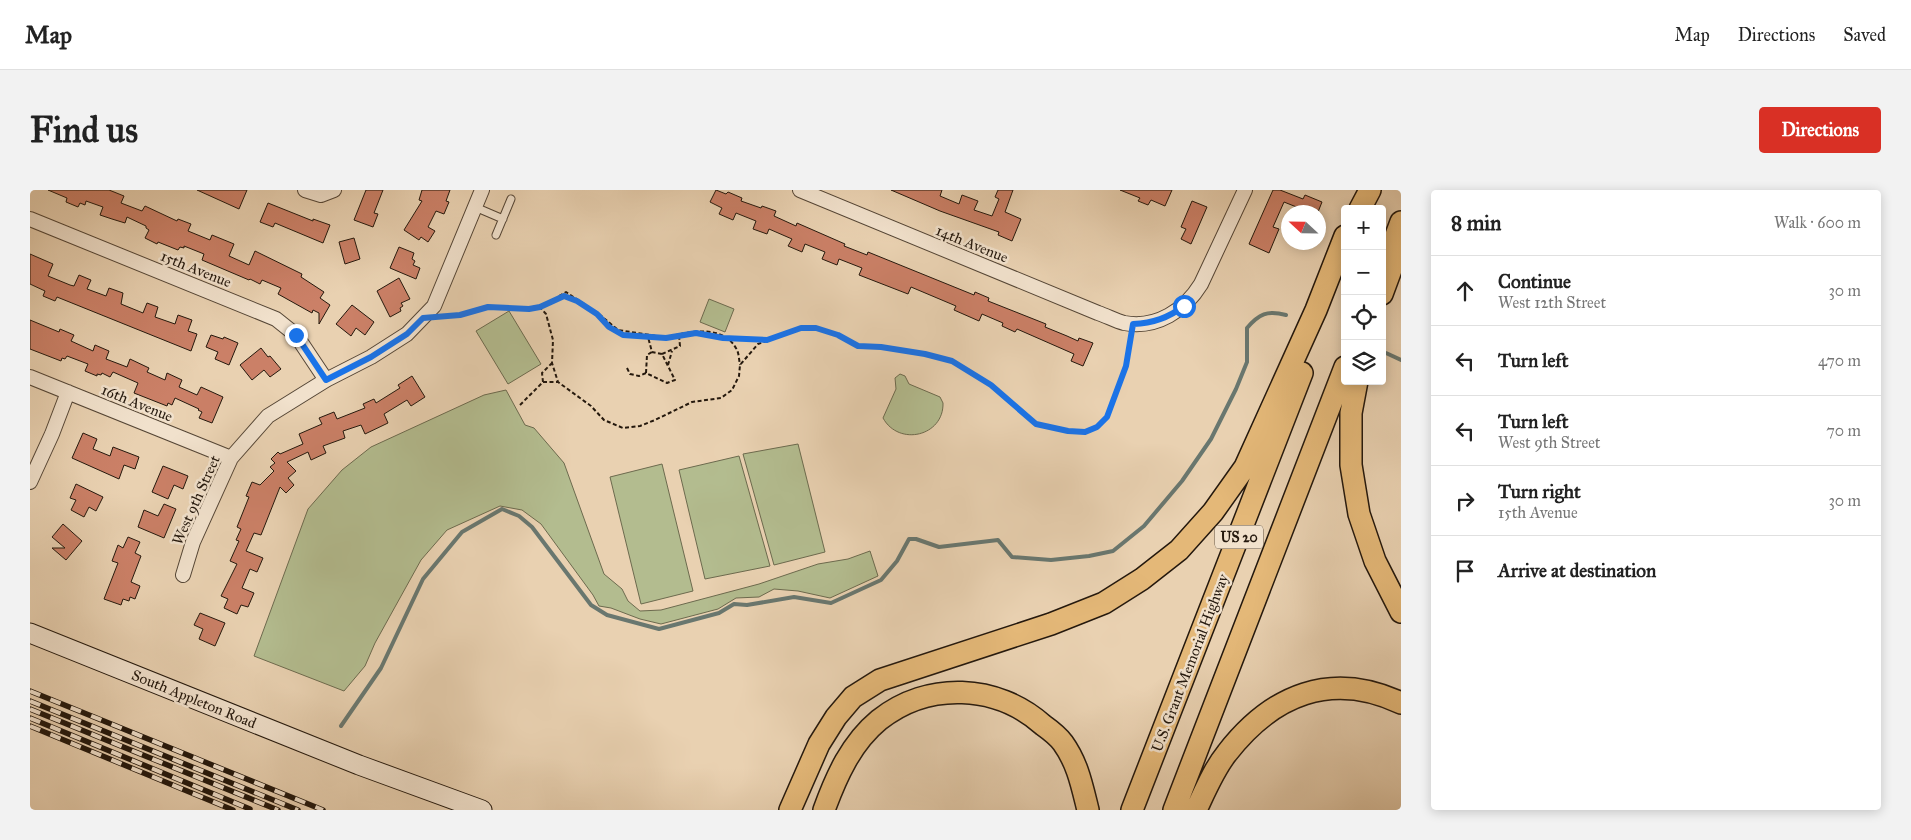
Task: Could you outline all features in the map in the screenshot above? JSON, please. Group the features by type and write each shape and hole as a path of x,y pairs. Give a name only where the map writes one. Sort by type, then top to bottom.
{"main road":[{"path":"1363,205 1372,190"},
{"path":"1368,205 1372,190"},
{"path":"1386,260 1401,222"},
{"path":"1386,283 1401,242"},
{"path":"790,810 818,744 836,717 853,697 880,680 1050,624 1104,603 1142,579 1180,550 1213,512 1245,466 1316,310 1341,246"},
{"name":"U.S. Grant Memorial Highway","path":"1132,810 1341,274"},
{"name":"US 20","path":"1174,810 1341,377"},
{"path":"1357,385 1351,413 1351,465 1359,514 1374,561 1401,612"},
{"name":"South Appleton Road","path":"30,633 359,765 482,810"},
{"path":"1196,810 1226,754 1255,721 1291,698 1314,690 1362,689 1386,696 1401,703"},
{"path":"824,810 834,782 854,746 879,720 904,705 926,697 963,691 988,695 1013,704 1034,717 1062,741 1078,767 1088,810"},
{"name":"South Appleton Road","path":"359,765 454,810"}],"street":[{"path":"305,190 321,194 334,190"},
{"name":"West 9th Street","path":"183,575 193,542 231,458 268,416 326,380 371,357 407,334 423,318 434,306 482,190"},
{"name":"14th Avenue","path":"800,190 1098,313 1133,324"},
{"path":"1133,324 1147,323 1167,317 1184,306 1194,296 1201,284 1240,192"},
{"name":"15th Avenue","path":"30,220 276,318 296,335 326,380"},
{"name":"16th Avenue","path":"30,377 231,458"},
{"path":"30,482 52,434 68,392"}],"lane":[{"path":"496,235 511,199"},
{"path":"475,208 503,219"}],"path":[{"path":"423,318 460,315 488,307 529,309 540,307 566,292 584,303 618,330 666,337 709,331 728,338 737,350 740,365 739,376 732,390 721,398 692,402 640,426 623,428 604,420 591,406 558,382 552,364 553,340 546,314 540,307"},
{"path":"553,299 564,296 577,301 597,314 609,327 623,335 666,338 696,333 728,338 767,340"},
{"path":"740,365 758,344 801,328 816,328 838,335 858,346 890,348 952,361 991,385 1036,424 1068,431 1085,432 1097,427 1107,417 1126,366 1133,324"},
{"path":"648,336 652,352"},
{"path":"646,373 647,355 652,352 662,354 680,346 679,336"},
{"path":"668,365 672,350"},
{"path":"627,368 630,374 639,376 646,373 667,383 675,380 662,354"},
{"path":"543,382 542,373 552,364"},
{"path":"520,405 543,382 558,382"}],"green space":[{"path":"709,299 734,309 725,332 700,322"},
{"path":"509,311 541,364 508,384 476,331"},
{"path":"900,374 905,376 909,384 940,397 943,403 941,414 929,430 909,435 899,433 890,427 883,418 896,389 895,378"},
{"path":"506,390 525,425 534,428 564,463 604,574 622,589 628,601 640,611 661,610 759,584 818,564 848,559 870,551 878,576 830,598 798,591 774,589 759,597 736,598 718,609 661,624 599,606 541,524 522,510 500,506 447,530 421,560 375,643 365,666 344,691 254,656 308,509 342,470 371,447 484,395"},
{"path":"798,444 825,552 774,565 743,454"},
{"path":"739,456 770,566 705,579 679,470"},
{"path":"662,464 693,591 641,604 610,477"}],"building":[{"path":"48,190 109,190 124,196 121,203 142,211 145,206 177,221 178,219 191,224 188,231 210,240 212,235 234,244 229,256 249,265 255,251 302,274 301,277 324,292 320,298 330,305 319,324 319,313 313,310 312,313 278,294 281,288 262,280 260,284 202,260 204,254 184,246 184,248 180,247 178,250 158,242 157,244 145,238 149,230 146,226 127,217 125,223 100,215 103,207 86,201 85,205 80,203 78,207 66,202 67,198"},
{"path":"197,190 247,190 239,209"},
{"path":"366,190 383,190 374,213 378,214 373,227 354,220"},
{"path":"422,190 450,190 446,201 449,202 444,214 436,211 428,227 435,231 428,242 421,237 419,240 404,230 422,201 419,200"},
{"path":"716,190 726,194 728,192 742,198 741,201 761,208 762,206 776,211 774,216 796,226 797,223 845,244 844,246 867,255 868,252 974,295 975,292 989,298 988,301 1046,324 1045,327 1078,341 1079,338 1093,343 1083,366 1071,361 1074,354 1017,329 1015,332 1002,326 1003,323 982,314 979,321 954,310 956,306 911,287 908,294 859,275 862,268 839,259 837,265 822,259 825,252 805,244 802,252 788,246 792,239 769,229 767,234 753,229 756,221 736,213 733,220 719,214 722,208 710,202"},
{"path":"891,190 942,190 940,196 959,204 962,195 978,201 974,210 992,216 999,199 995,197 998,190 1013,190 1005,212 1021,219 1012,241 998,235 999,232 940,211"},
{"path":"1120,190 1172,190 1165,206 1151,200 1148,205 1138,201 1140,198"},
{"path":"1273,190 1280,190 1303,199 1305,195 1322,202 1321,205 1292,205 1284,202 1281,205 1273,227 1279,229 1269,253 1249,244"},
{"path":"1192,201 1207,207 1191,244 1181,239 1186,229 1181,227"},
{"path":"268,203 313,221 313,219 330,225 323,243 275,223 273,227 260,222"},
{"path":"354,238 360,259 345,264 339,242"},
{"path":"399,247 414,253 412,259 415,261 413,265 420,268 416,279 390,268"},
{"path":"30,254 53,264 48,276 70,285 74,286 79,275 91,280 87,289 106,296 109,288 123,293 121,304 143,313 147,303 158,307 155,317 175,324 178,315 192,320 188,331 197,334 191,351 57,297 55,301 43,296 45,291 30,284"},
{"path":"399,278 410,299 401,303 403,306 400,308 401,311 390,317 377,291"},
{"path":"352,305 374,322 365,335 356,328 351,336 336,324"},
{"path":"30,320 59,332 60,329 74,335 71,341 93,351 95,345 109,351 106,359 127,367 130,359 149,368 147,372 165,380 167,373 182,380 179,387 197,395 201,387 223,397 212,423 199,418 202,412 199,409 175,398 172,405 168,403 167,406 134,393 138,383 113,372 110,377 102,373 101,375 97,374 97,376 85,371 88,364 67,356 65,359 62,358 61,361 30,349"},
{"path":"211,335 223,339 224,337 238,343 229,365 215,359 218,352 206,347"},
{"path":"261,348 281,369 270,377 264,370 252,380 240,365"},
{"path":"412,376 425,397 411,406 407,400 384,414 388,423 365,434 361,425 343,431 345,438 323,446 326,453 311,460 308,452 287,462 296,471 288,478 294,485 286,493 280,487 261,535 254,533 246,551 263,558 257,572 250,569 242,588 254,593 248,607 241,605 237,614 224,608 228,599 221,596 237,564 230,561 239,541 236,540 241,529 237,527 249,497 246,496 252,482 260,485 274,471 270,467 275,463 271,459 278,452 280,454 303,444 299,434 322,424 319,418 334,412 337,419 365,408 363,404 374,399 376,403 400,388 398,385"},
{"path":"83,433 97,439 93,449 110,456 113,447 139,457 135,469 124,465 119,479 72,458"},
{"path":"163,466 188,476 183,489 174,485 168,499 152,492"},
{"path":"76,484 103,497 96,511 89,507 84,517 71,510 76,500 70,498"},
{"path":"164,504 176,509 164,538 138,527 144,510 158,516"},
{"path":"63,524 82,541 66,560 52,548 65,548 52,537"},
{"path":"128,537 140,542 135,553 141,556 131,582 140,586 135,599 130,597 129,601 123,599 121,605 104,599 118,563 112,561 118,545 123,548"},
{"path":"200,613 225,623 215,646 199,639 203,629 194,625"}],"waterway":[{"path":"341,726 381,668 423,579 462,532 502,509 519,516 532,527 591,605 607,615 659,629 719,613 734,604 747,605 794,597 831,603 881,580 897,561 909,539 916,539 939,547 998,540 1012,557 1051,560 1089,556 1113,551 1144,526 1182,481 1211,439 1247,362 1247,328 1255,319 1264,314 1286,315"},
{"path":"1386,353 1401,360"}],"railway":[{"path":"30,691 323,810"},
{"path":"30,701 298,810"},
{"path":"30,709 278,810"},
{"path":"30,718 250,809"},
{"path":"30,726 233,810"}],"route":[{"path":"296,335 310,353 326,380 371,357 407,334 423,318 460,315 488,307 529,309 540,307 553,299 564,296 577,301 597,314 609,327 623,335 666,338 696,333 723,338 767,340 801,328 816,328 838,335 858,346 881,347 925,354 952,361 991,385 1036,424 1068,431 1085,432 1097,427 1107,417 1126,366 1133,324 1160,320 1184,306"}]}
